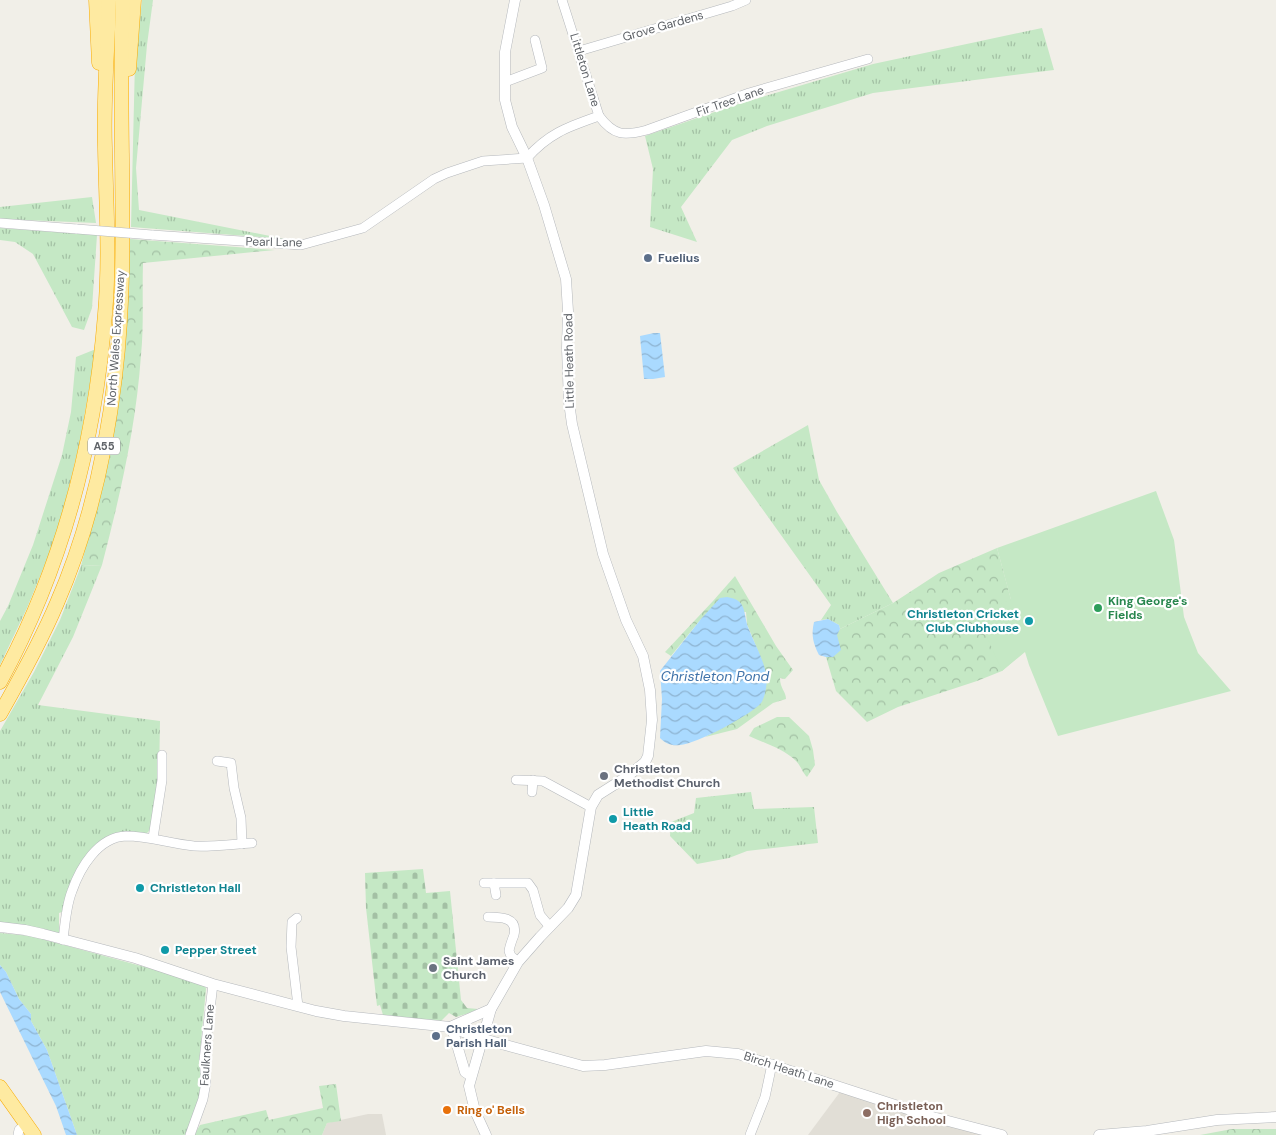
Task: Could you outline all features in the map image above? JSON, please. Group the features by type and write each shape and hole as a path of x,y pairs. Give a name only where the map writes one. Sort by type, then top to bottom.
{"highway":[{"path":"96,0 104,146"},
{"name":"North Wales Expressway","path":"0,682 40,599 66,530 92,423 106,313 107,199 104,146 109,0"},
{"name":"North Wales Expressway","path":"0,714 29,664 58,602 83,531 98,475 109,421 118,346 122,252 121,50 123,0"},
{"path":"121,160 127,110 134,0"},
{"path":"0,1087 34,1135"}],"street":[{"path":"515,0 505,52 505,100 510,118 527,158"},
{"name":"Littleton Lane","path":"527,158 539,144 561,130 599,116 562,0"},
{"name":"Grove Gardens","path":"579,51 732,6 746,0"},
{"path":"505,82 542,68 535,40"},
{"name":"Fir Tree Lane","path":"599,116 608,129 633,134 749,93 868,59"},
{"name":"Pearl Lane","path":"0,223 300,245 362,228 434,179 447,173 483,161 527,158"},
{"name":"Little Heath Road","path":"527,158 544,205 566,279 569,402 582,472 603,554 626,620 643,656 650,690 652,720 648,756 628,776 598,795 591,807"},
{"path":"153,838 162,780 162,756"},
{"path":"217,761 231,763 234,788 241,818 242,844"},
{"path":"486,1135 475,1111 469,1086 491,1009 518,962 568,908 576,895 591,807 543,780 516,780"},
{"path":"532,780 532,792"},
{"path":"63,940 72,892 84,866 93,853 102,845 123,836 153,838 194,846 252,843"},
{"path":"484,883 528,883 533,890 540,916 550,927"},
{"path":"494,883 496,895"},
{"path":"488,918 502,917 512,923 514,933 509,951 511,956 518,962"},
{"path":"297,918 292,922 291,947 298,1006"},
{"path":"0,927 25,930 135,958 213,984 298,1006 344,1016 451,1028 483,1038"},
{"name":"Faulkners Lane","path":"190,1135 203,1099 206,1082 204,1060 213,984"},
{"path":"451,1028 491,1009"},
{"path":"451,1028 465,1072 471,1076"},
{"name":"Birch Heath Lane","path":"483,1038 583,1066 605,1065 706,1051 738,1054 929,1116 1002,1135"},
{"path":"750,1135 764,1097 772,1064"},
{"path":"1098,1135 1147,1131 1217,1120 1276,1117"},
{"path":"18,1135 19,1130 26,1123"}],"shaded area":[{"name":"Christleton High School","path":"840,1092 981,1135 808,1135"},
{"path":"368,1114 382,1114 386,1135 322,1135 327,1123"}],"green space":[{"path":"142,0 153,0 136,168 139,210 285,239 131,227 135,61"},
{"path":"1042,28 1054,70 873,93 767,126 732,140 681,207 697,242 650,227 653,169 645,136 732,106 873,64"},
{"path":"92,197 96,223 0,219 0,207"},
{"path":"0,228 97,235 92,308 84,330 72,327 33,254 15,242 0,240"},
{"path":"130,239 275,250 143,263 143,321 139,382 126,461 102,565 81,566 106,466 123,364"},
{"path":"96,349 80,441 58,533 27,608 0,665 0,621 33,545 62,455 71,412 76,357"},
{"path":"808,425 819,480 893,603 840,629 839,625 828,619 821,620 831,605 733,468"},
{"name":"King George's Fields","path":"1156,491 1174,540 1184,617 1198,653 1231,691 1058,736 1025,652 1002,671 976,612 1011,600 997,548"},
{"path":"997,548 1025,651 1002,671 898,707 867,722 836,691 826,657 833,657 837,634 840,629 893,603 939,573"},
{"path":"102,565 73,637 38,705 160,721 159,780 150,830 146,834 125,832 112,835 78,869 65,898 62,912 59,913 59,933 0,924 0,731 34,672 60,620 81,566"},
{"path":"735,576 776,646 793,670 785,679 780,678 786,699 773,703 737,729 705,737 729,724 762,661 747,624 746,612 710,611 701,619 671,656 665,652"},
{"path":"777,717 789,717 809,736 815,765 807,777 798,763 791,757 749,736 754,728"},
{"path":"751,792 754,809 814,807 818,843 747,851 729,858 697,864 670,836 671,822 694,813 696,798"},
{"path":"423,869 426,893 450,891 461,1000 467,1008 478,1009 456,1017 449,1013 441,1021 383,1015 380,1005 377,1006 366,908 365,873"},
{"path":"0,933 31,936 205,985 199,1063 202,1078 200,1098 186,1135 77,1135 47,1050 31,1021 31,1014 19,999 6,972 0,965"},
{"path":"336,1084 341,1121 327,1123 322,1135 194,1135 200,1125 266,1110 269,1120 323,1108 319,1086"},
{"path":"1232,1129 1276,1129 1276,1135 1200,1135"}],"water":[{"path":"660,333 665,377 644,379 640,336"},
{"name":"Christleton Pond","path":"727,597 741,604 748,627 764,665 767,681 764,698 755,708 735,721 698,740 677,745 669,744 660,738 662,699 660,671 720,598"},
{"path":"828,619 839,625 840,629 837,635 841,650 833,657 819,655 813,639 814,622"},
{"path":"0,965 6,972 19,999 31,1014 31,1021 47,1050 77,1135 66,1135 56,1106 0,992"}],"place":[{"name":"Fuelius","path":"648,258"},
{"name":"King George's Fields","path":"1098,608"},
{"name":"Christleton Cricket Club Clubhouse","path":"1029,621"},
{"name":"Christleton Methodist Church","path":"604,776"},
{"name":"Little Heath Road","path":"613,819"},
{"name":"Christleton Hall","path":"140,888"},
{"name":"Pepper Street","path":"165,950"},
{"name":"Saint James Church","path":"433,968"},
{"name":"Christleton Parish Hall","path":"436,1036"},
{"name":"Ring o' Bells","path":"447,1110"},
{"name":"Christleton High School","path":"867,1113"}]}
